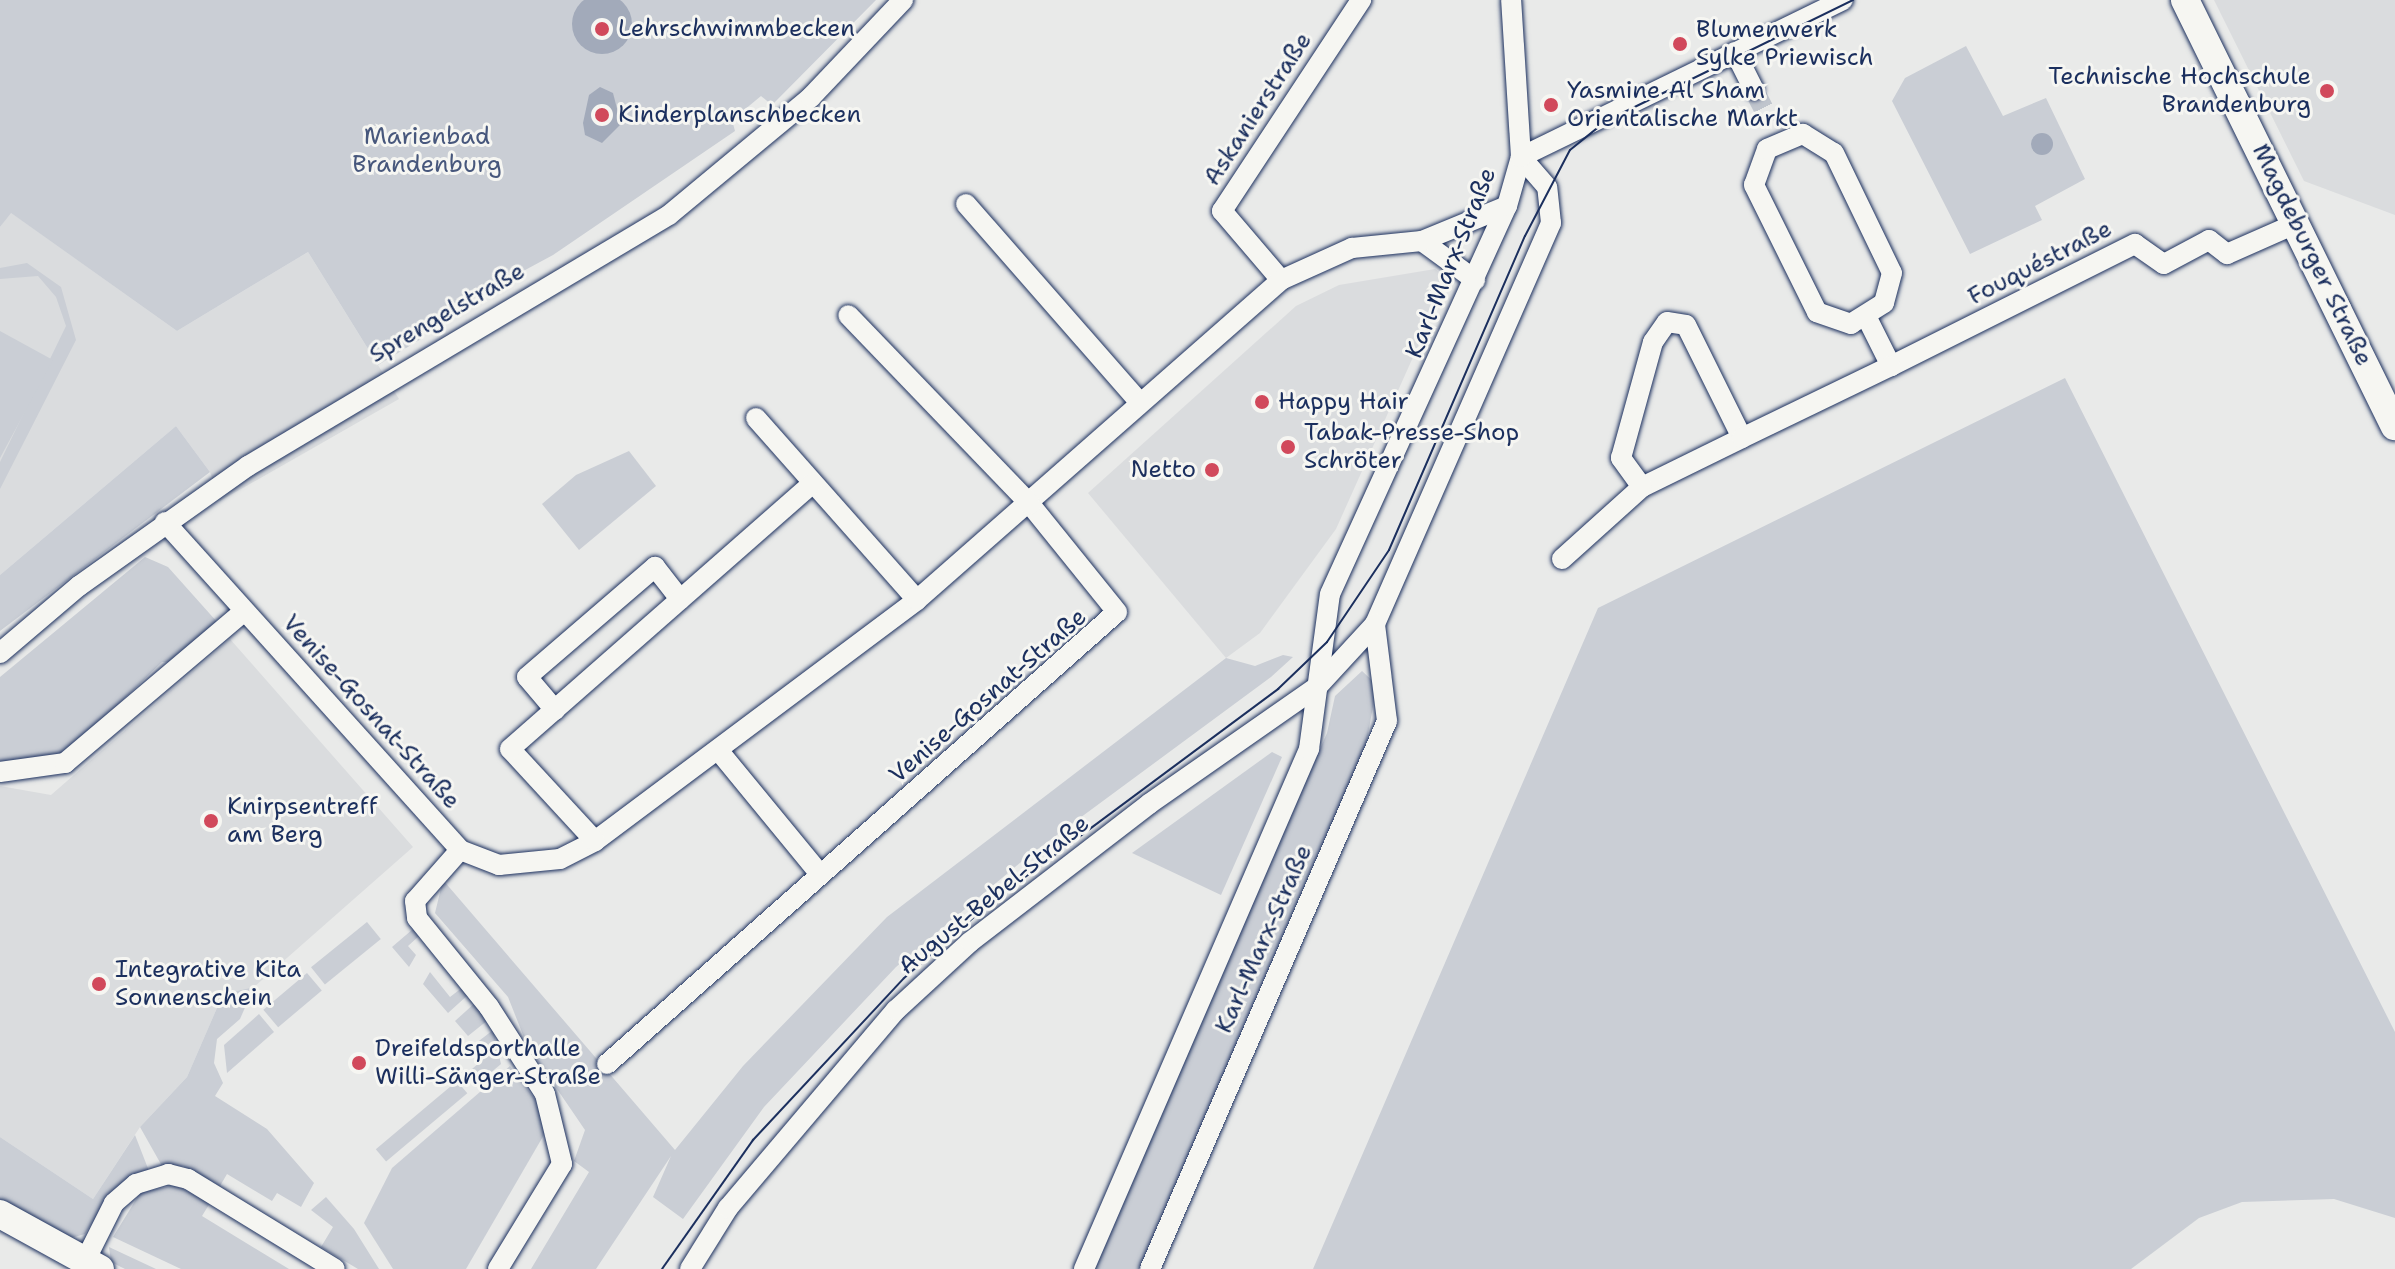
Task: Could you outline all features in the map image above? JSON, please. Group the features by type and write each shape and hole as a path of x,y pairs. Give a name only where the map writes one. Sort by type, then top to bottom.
{"street":[{"name":"Sprengelstraße","path":"0,653 165,522 382,380 669,215 811,97 903,0"},
{"name":"Askanierstraße","path":"1281,280 1222,211 1361,0"},
{"path":"1511,0 1521,157 1843,0"},
{"name":"Magdeburger Straße","path":"2185,0 2395,426"},
{"path":"1735,52 1754,90"},
{"path":"1775,130 1803,134 1834,153 1892,273 1884,303 1867,318 1831,322 1817,312 1754,185 1775,130"},
{"name":"Karl-Marx-Straße","path":"1084,1269 1309,749 1330,594 1475,280 1507,206 1521,157"},
{"name":"Karl-Marx-Straße","path":"1318,686 1375,624 1551,223 1547,187 1521,157"},
{"path":"966,204 1140,403"},
{"name":"Venise-Gosnat-Straße","path":"165,522 460,850 499,865 535,865 595,841 917,600 1030,504 1281,280 1352,248 1422,241 1507,206"},
{"name":"Fouquéstraße","path":"1562,559 1642,487 2135,244 2164,264 2209,240 2227,254 2295,224"},
{"path":"1422,241 1475,280"},
{"name":"Venise-Gosnat-Straße","path":"607,1064 820,874 1112,622 1117,612 1030,504 848,315"},
{"path":"1867,318 1891,366"},
{"path":"1642,487 1621,458 1653,342 1667,322 1686,325 1742,438"},
{"path":"756,418 917,600"},
{"path":"595,841 510,749 813,483"},
{"path":"555,710 527,677 655,567 680,599"},
{"path":"0,772 41,772 77,755 244,611"},
{"name":"Karl-Marx-Straße","path":"1150,1269 1387,721 1375,624"},
{"name":"August-Bebel-Straße","path":"690,1269 728,1208 896,1010 970,942 1149,804 1318,686"},
{"path":"718,750 820,874"},
{"path":"460,850 415,901 417,918 489,1007 545,1094 562,1164 498,1269"},
{"path":"0,1214 93,1265 114,1203 136,1184 168,1174 188,1179 335,1269"}],"shaded area":[{"name":"Technische Hochschule Brandenburg","path":"2214,0 2395,0 2395,215 2304,181"},
{"path":"10,212 177,331 308,252 399,399 220,501 210,472 176,426 0,575 0,227"},
{"path":"1435,269 1446,278 1444,288 1336,529 1260,633 1226,658 1088,493 1296,306 1339,285"},
{"path":"230,639 413,847 254,987 223,994 187,1077 140,1127 93,1199 0,1137 0,786 51,795"}],"green space":[{"name":"Marienbad Brandenburg","path":"0,0 876,0 772,105 761,96 732,120 735,131 553,255 429,322 421,339 378,365 308,252 177,331 11,213 0,227"},
{"path":"1966,46 2003,116 2046,98 2085,179 2035,206 2042,220 1970,254 1892,101 1905,78"},
{"path":"27,263 61,287 76,340 0,489 0,462 66,326 56,297 38,276 0,279 0,268"},
{"path":"0,331 53,360 0,458"},
{"path":"2065,378 2395,1032 2395,1218 2334,1199 2242,1202 2199,1218 2131,1269 1313,1269 1598,608"},
{"path":"176,426 210,472 0,631 0,575"},
{"path":"629,451 656,486 579,550 542,504 576,475"},
{"path":"145,557 168,567 218,623 176,663 162,662 66,755 0,766 0,677"},
{"path":"1283,655 1293,657 1271,677 1027,857 896,967 764,1107 683,1219 653,1197 671,1156 596,1269 531,1269 589,1172 574,1161 585,1130 527,1045 508,997 435,913 443,880 675,1150 743,1066 887,917 1226,658 1255,666"},
{"path":"1362,671 1377,685 1365,750 1140,1269 1094,1269 1327,733 1335,696"},
{"path":"1272,752 1282,757 1221,895 1132,853"},
{"path":"367,922 381,939 325,984 311,967"},
{"path":"413,929 419,936 408,946 416,955 409,967 392,947"},
{"path":"430,972 450,997 463,987 469,994 448,1013 423,984"},
{"path":"307,973 322,991 278,1027 263,1010"},
{"path":"254,987 240,1019 217,1039 214,1063 223,1083 215,1096 267,1129 314,1183 301,1207 277,1193 272,1201 227,1174 220,1186 183,1166 162,1166 140,1127 187,1077 223,994"},
{"path":"476,1002 488,1020 468,1036 455,1021"},
{"path":"259,1014 274,1032 227,1073 224,1045"},
{"path":"493,1030 501,1064 475,1086 465,1075 486,1057 475,1044"},
{"path":"510,1066 540,1106 545,1133 466,1269 393,1269 364,1223 392,1168"},
{"path":"457,1081 467,1093 386,1161 376,1149"},
{"path":"135,1135 149,1171 111,1194 85,1234 71,1238 0,1199 0,1137 93,1199"},
{"path":"175,1185 210,1203 202,1216 289,1269 181,1269 113,1237 140,1193"},
{"path":"326,1197 354,1229 379,1269 358,1269 321,1247 333,1227 311,1210"},
{"path":"109,1247 156,1269 125,1269 111,1262"}],"water":[{"name":"Lehrschwimmbecken","path":"602,-6 613,-4 623,3 630,13 630,35 623,45 613,52 602,54 591,52 581,45 574,35 572,24 574,13 581,3 591,-4"},
{"name":"Kinderplanschbecken","path":"600,87 613,93 621,124 602,143 585,135 583,123 589,95"},
{"path":"2038,133 2046,133 2053,144 2046,155 2038,155 2031,148 2031,140"}],"tunnel":[{"path":"1754,90 1770,122"}],"tram line":[{"path":"662,1269 753,1140 904,978 990,903 1278,689 1327,642 1389,550 1525,236 1570,150 1606,121 1853,0"}],"place":[{"name":"Lehrschwimmbecken","path":"602,29"},
{"name":"Blumenwerk Sylke Priewisch","path":"1680,44"},
{"name":"Technische Hochschule Brandenburg","path":"2327,91"},
{"name":"Yasmine Al Sham Orientalische Markt","path":"1551,105"},
{"name":"Kinderplanschbecken","path":"602,115"},
{"name":"Happy Hair","path":"1262,402"},
{"name":"Tabak-Presse-Shop Schröter","path":"1288,447"},
{"name":"Netto","path":"1212,470"},
{"name":"Knirpsentreff am Berg","path":"211,821"},
{"name":"Integrative Kita Sonnenschein","path":"99,984"},
{"name":"Dreifeldsporthalle Willi-Sänger-Straße","path":"359,1063"}]}
